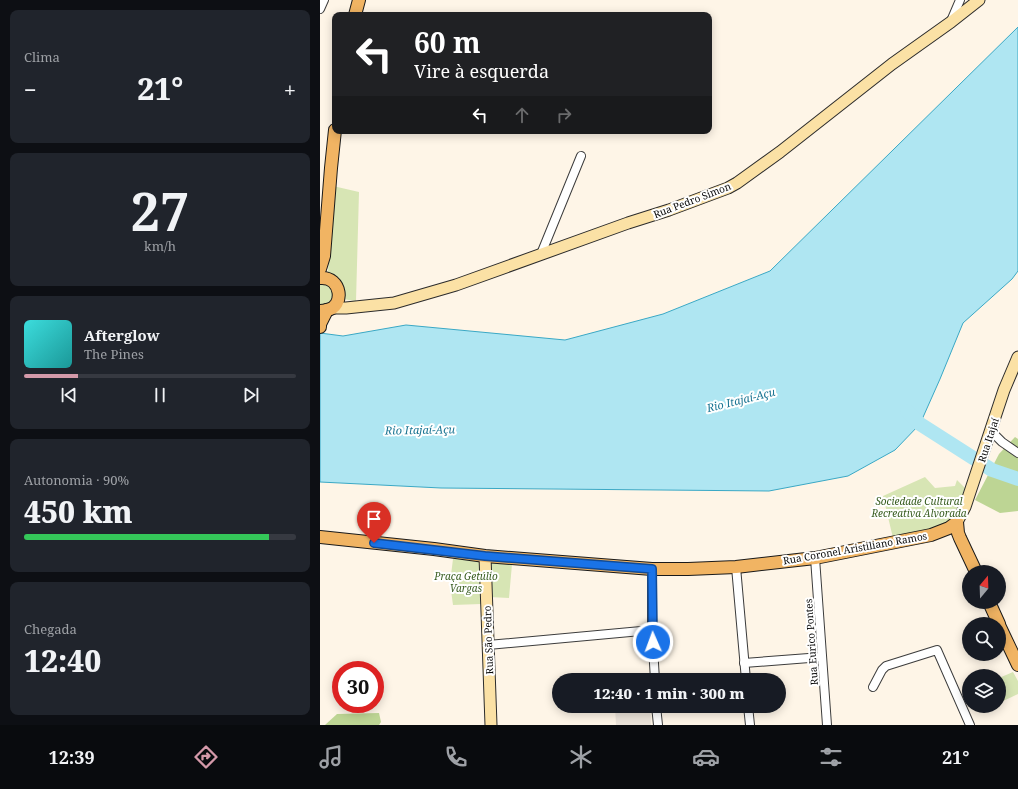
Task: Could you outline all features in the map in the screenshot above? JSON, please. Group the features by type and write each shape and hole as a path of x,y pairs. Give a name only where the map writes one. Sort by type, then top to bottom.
{"main road":[{"path":"356,12 359,0"},
{"path":"320,325 326,310 336,303 339,297 338,288 332,281 324,278 324,256 330,174 335,134"},
{"path":"320,269 324,256"},
{"path":"953,525 973,565"},
{"name":"Rua Coronel Aristiliano Ramos","path":"320,537 485,556 652,569 688,569 736,567 815,558 931,535 953,525"},
{"path":"1006,639 1018,665"}],"street":[{"path":"320,9 324,0"},
{"path":"951,22 960,0"},
{"name":"Rua Pedro Simon","path":"326,310 394,303 456,285 728,188 780,152 892,64 979,0"},
{"path":"541,254 580,156"},
{"path":"339,297 358,307"},
{"name":"Rua Itajaí","path":"953,525 965,507 1004,390 1018,357"},
{"path":"990,435 1018,453"},
{"name":"Rua São Pedro","path":"485,556 491,725"},
{"name":"Rua Eurico Pontes","path":"815,558 827,725"},
{"path":"736,567 745,673"},
{"path":"652,569 652,630 655,673"},
{"path":"488,645 652,630"},
{"path":"873,687 882,670 886,666 937,650 970,725"},
{"path":"744,663 822,657"},
{"path":"657,713 658,725"},
{"path":"749,713 750,725"}],"green space":[{"path":"333,186 359,192 356,301 342,299 337,279 328,272"},
{"path":"320,284 329,287 332,291 332,298 329,302 320,305"},
{"path":"1015,437 1018,439 1018,511 1000,513 975,500 999,454"},
{"name":"Sociedade Cultural Recreativa Alvorada","path":"925,477 935,488 955,486 957,480 965,488 953,519 943,527 893,538 883,496"},
{"name":"Praça Getúlio Vargas","path":"453,559 482,560 481,604 453,605 450,583"},
{"path":"491,563 512,564 509,598 489,597"},
{"path":"1013,672 1018,681 1018,694 1006,700 1006,675"},
{"path":"379,713 381,722 379,725 325,725 337,714"}],"shaded area":[{"path":"615,713 650,713 651,725 616,725"}],"water":[{"name":"Rio Itajaí-Açu","path":"1018,27 1018,271 1012,279 963,323 920,424 895,450 848,476 769,491 441,488 320,482 320,333 343,336 406,325 565,340 663,314 770,271"}],"waterway":[{"path":"907,411 920,424 992,470 1018,479"}],"route":[{"path":"374,543 485,556 652,569 653,642"}]}
